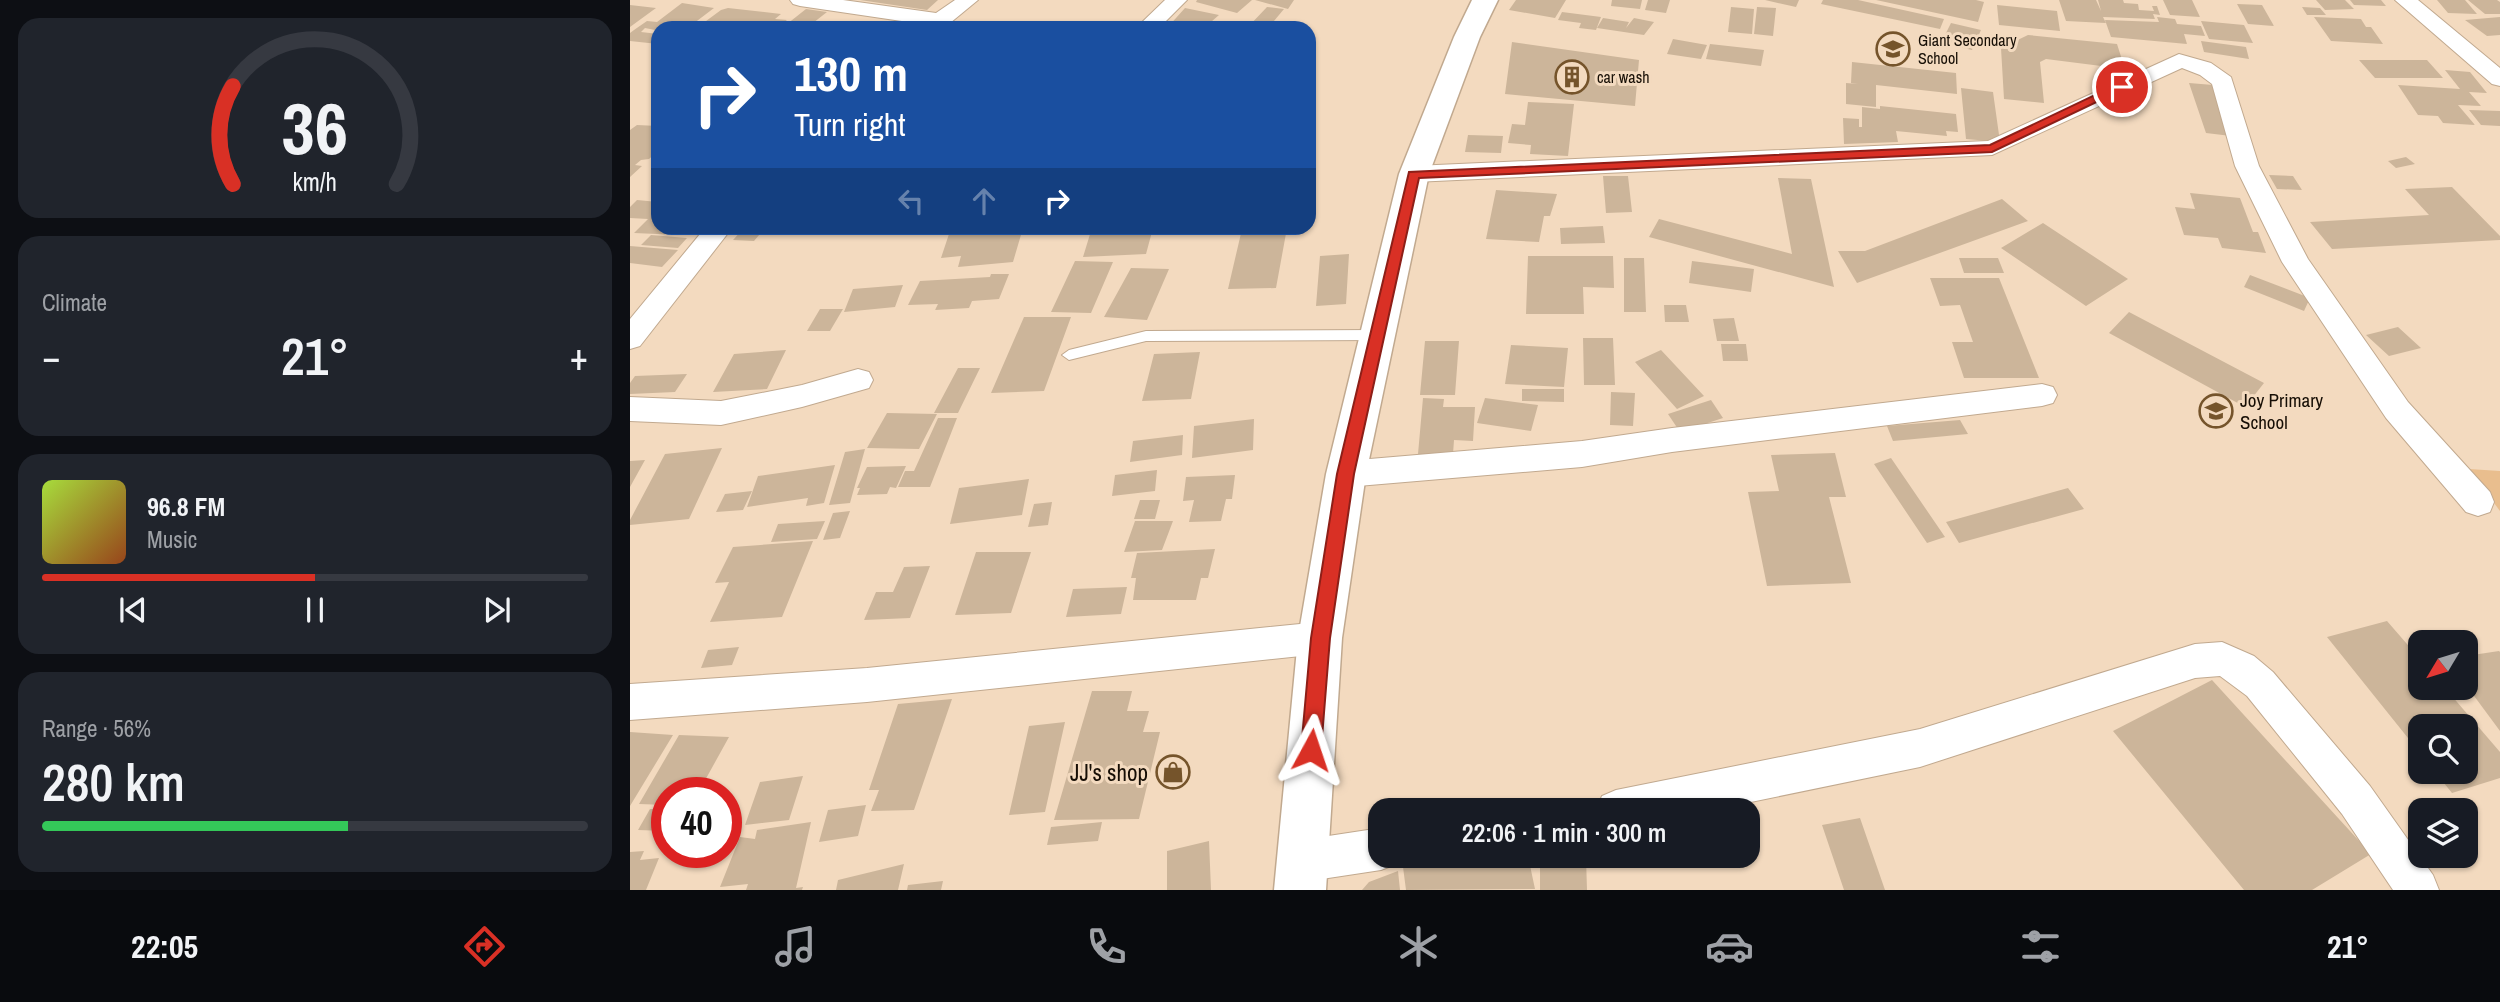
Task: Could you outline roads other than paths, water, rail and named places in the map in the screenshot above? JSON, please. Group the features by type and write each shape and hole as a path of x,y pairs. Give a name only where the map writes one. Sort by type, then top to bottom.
{"street":[{"path":"800,0 916,21"},
{"path":"937,21 968,0"},
{"path":"1154,21 1177,0"},
{"path":"1368,853 1301,876 1321,638 1346,474 1414,174 1467,37 1485,0"},
{"path":"2405,0 2500,79"},
{"path":"1414,174 1992,148 2179,61 2197,64 2213,72 2223,82 2247,166 2296,262 2398,410 2478,502"},
{"path":"630,339 713,235"},
{"path":"630,410 721,413 802,396 858,380"},
{"path":"1346,474 1582,454 1672,440 2042,395"},
{"path":"630,702 867,685 1321,638"},
{"path":"1675,798 1920,748 2195,661 2222,659 2241,668 2278,705 2356,800 2418,890"}],"lane":[{"path":"1069,355 1146,336 1377,335"}],"place":[{"name":"Giant Secondary School","path":"1893,49"},
{"name":"car wash","path":"1572,77"},
{"name":"Joy Primary School","path":"2216,411"},
{"name":"JJ's shop","path":"1173,772"}]}
